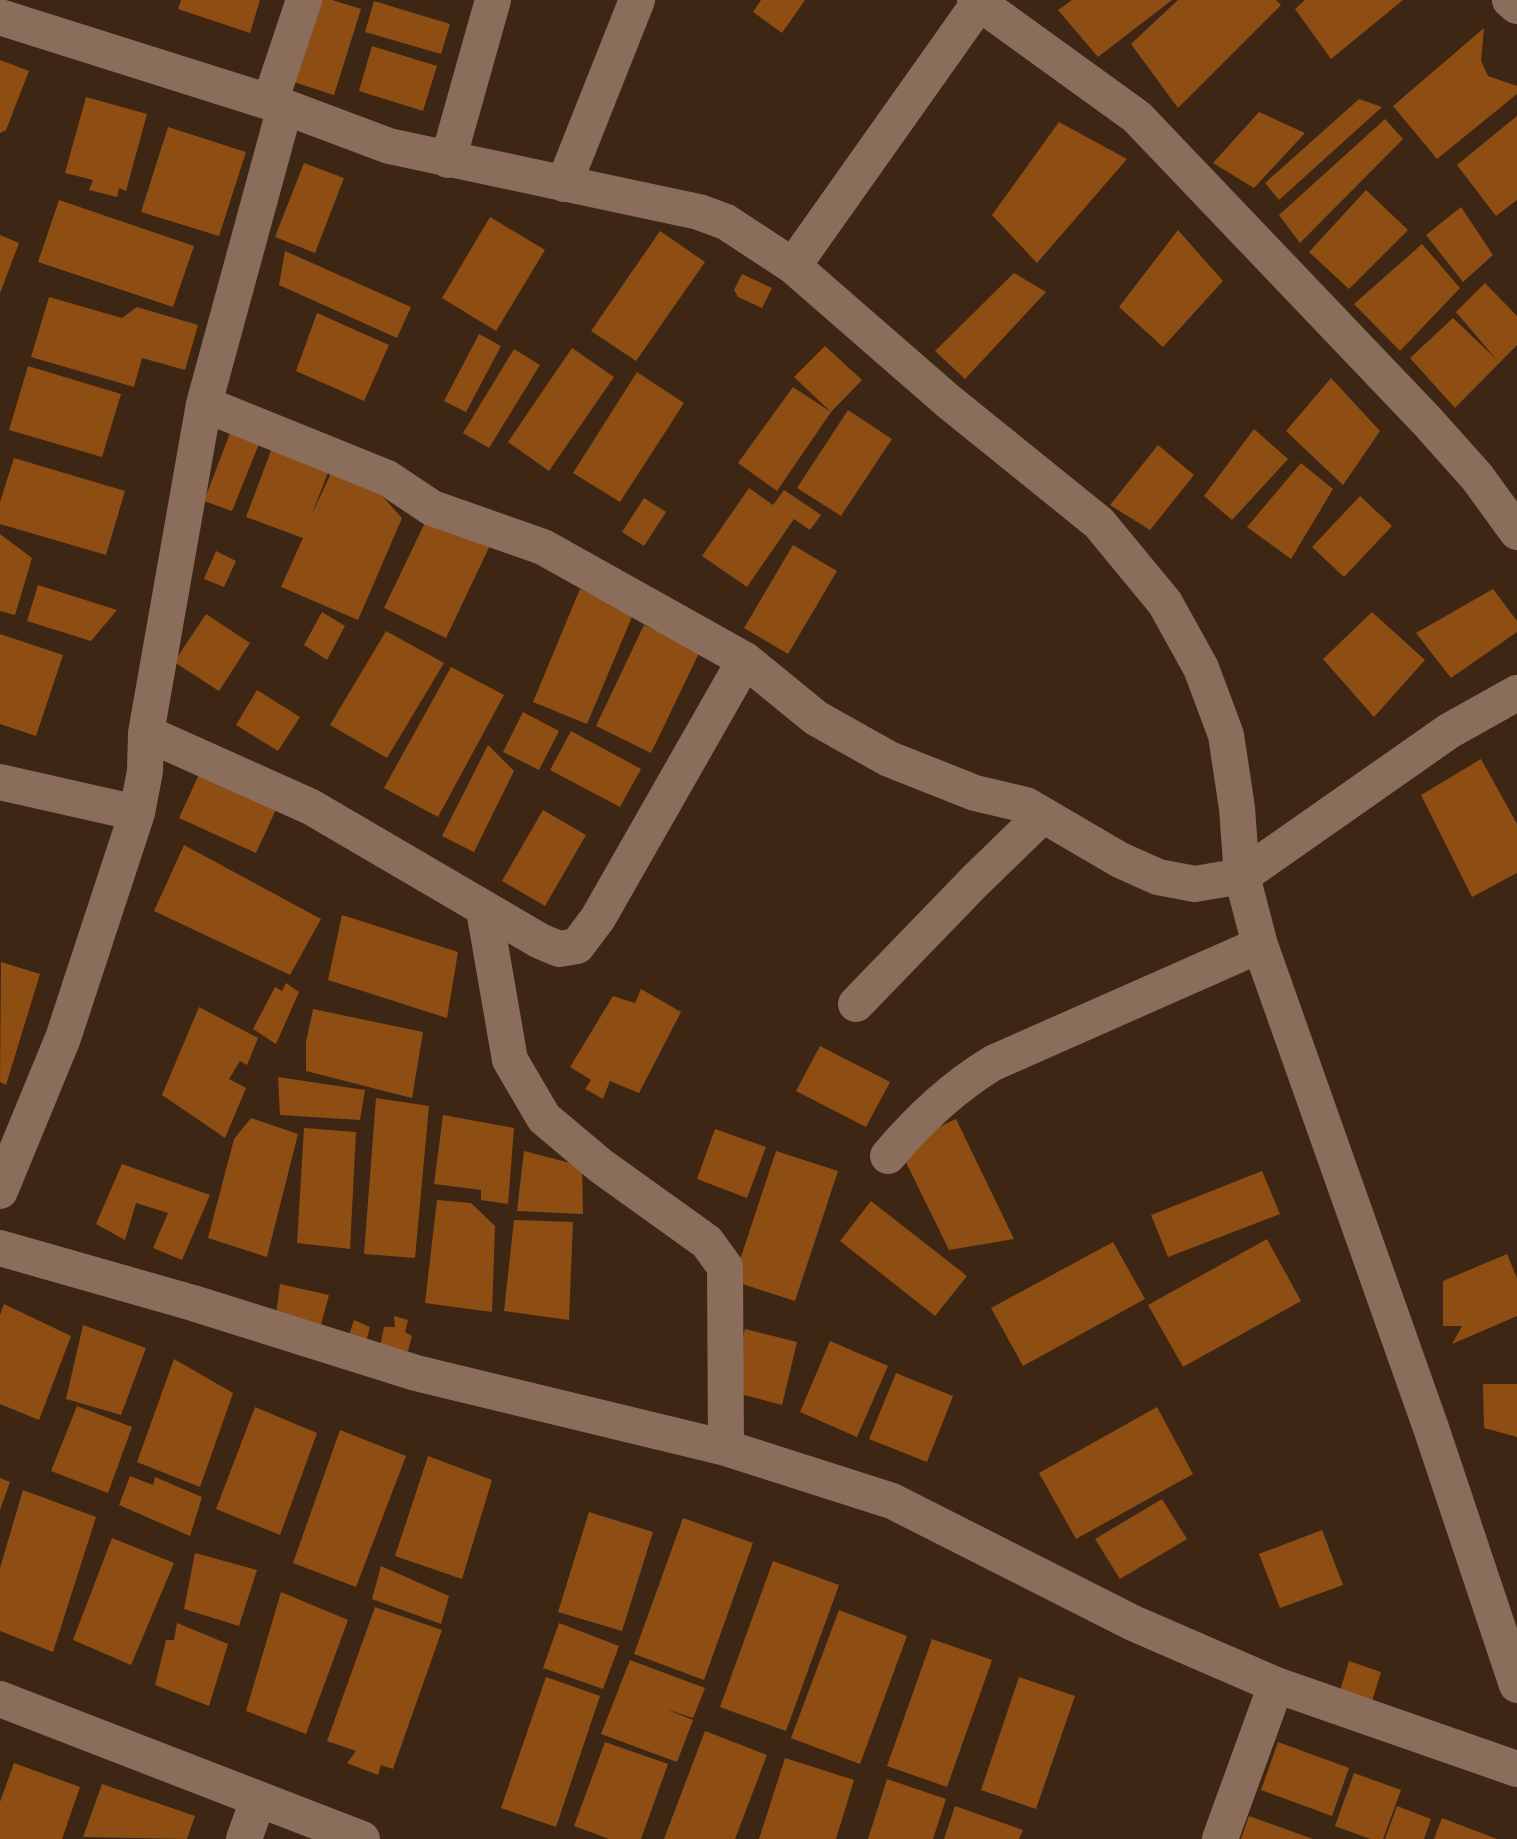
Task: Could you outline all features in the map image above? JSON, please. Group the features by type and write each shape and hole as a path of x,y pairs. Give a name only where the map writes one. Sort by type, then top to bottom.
{"street":[{"path":"0,1191 63,1038 137,813 145,771 146,733 204,404 304,0"},
{"path":"448,160 493,0"},
{"path":"564,184 637,0"},
{"path":"1510,0 1517,6"},
{"path":"793,266 977,2 1137,117 1427,421 1477,477 1517,532"},
{"path":"0,17 278,104 389,146 699,212 726,222 793,266 948,401 1099,523 1165,603 1201,668 1226,735 1237,808 1242,876 1260,945 1425,1413 1504,1606 1517,1685"},
{"path":"204,404 387,478 432,508 543,547 745,660 816,718 889,759 975,793 1026,805 1120,860 1158,877 1195,884 1242,876 1449,731 1517,693"},
{"path":"146,733 311,807 484,910 559,949 577,946 598,918 745,660"},
{"path":"0,782 137,813"},
{"path":"856,1004 1043,815"},
{"path":"484,910 510,1060 544,1118 601,1166 707,1242 725,1267 726,1448"},
{"path":"888,1156 925,1113 993,1063 1260,945"},
{"path":"0,1248 193,1303 416,1373 726,1448 892,1501 1133,1623 1276,1685 1517,1769"},
{"path":"1220,1839 1276,1685"},
{"path":"0,1699 362,1839"},
{"path":"244,1839 258,1800"}],"building":[{"path":"181,0 260,0 250,33 178,9"},
{"path":"312,0 332,0 361,9 334,95 287,80"},
{"path":"761,0 805,0 782,33 753,12"},
{"path":"1072,0 1172,0 1098,57 1058,10"},
{"path":"1178,0 1276,0 1281,5 1178,108 1131,44"},
{"path":"1305,0 1403,0 1331,59 1295,9"},
{"path":"374,1 450,24 441,54 365,32"},
{"path":"1484,28 1481,61 1488,76 1517,86 1517,94 1437,159 1393,106"},
{"path":"372,46 437,66 423,111 359,91"},
{"path":"0,60 29,71 6,130 0,133"},
{"path":"86,97 147,114 126,191 119,188 117,197 89,190 93,180 65,173"},
{"path":"1359,99 1382,107 1279,200 1265,183"},
{"path":"1259,112 1305,133 1254,188 1213,163"},
{"path":"1517,116 1517,200 1496,216 1457,165"},
{"path":"1385,119 1403,139 1300,243 1279,215"},
{"path":"1059,122 1127,159 1037,263 992,215"},
{"path":"168,127 246,152 219,236 141,212"},
{"path":"304,163 344,178 315,253 275,237"},
{"path":"1366,190 1408,230 1349,289 1309,252"},
{"path":"59,200 194,246 173,307 38,262"},
{"path":"1461,207 1493,255 1463,282 1426,235"},
{"path":"490,217 545,250 496,331 442,298"},
{"path":"1178,230 1223,281 1163,347 1119,307"},
{"path":"660,231 705,262 636,361 591,331"},
{"path":"0,235 19,243 0,293"},
{"path":"1422,244 1460,288 1400,351 1354,304"},
{"path":"285,251 411,307 397,338 279,285"},
{"path":"1014,273 1046,292 965,379 935,351"},
{"path":"742,274 772,288 762,308 738,297 734,290"},
{"path":"1485,283 1517,316 1517,345 1455,408 1410,358 1453,318 1496,359 1456,312"},
{"path":"49,297 122,318 137,307 198,325 185,370 142,358 134,387 31,357"},
{"path":"317,313 389,345 364,401 296,371"},
{"path":"479,334 501,346 466,412 444,401"},
{"path":"825,346 862,380 831,412 794,377"},
{"path":"572,348 614,377 549,471 508,442"},
{"path":"514,349 540,365 489,448 463,433"},
{"path":"28,366 121,394 102,457 9,430"},
{"path":"637,372 684,403 620,502 573,473"},
{"path":"1331,378 1380,431 1343,485 1286,431"},
{"path":"793,387 831,412 777,491 738,463"},
{"path":"848,410 892,439 841,516 797,488"},
{"path":"1254,429 1288,459 1232,520 1204,496"},
{"path":"230,433 259,444 232,511 204,501"},
{"path":"1158,445 1194,475 1150,530 1110,505"},
{"path":"272,448 329,470 311,516 333,469 374,487 402,518 358,620 281,587 303,538 246,517"},
{"path":"14,458 125,491 106,555 0,524 0,502"},
{"path":"1301,463 1333,489 1291,559 1247,527"},
{"path":"749,488 773,505 784,490 821,515 810,530 794,519 747,587 702,556"},
{"path":"1360,496 1392,526 1344,577 1312,547"},
{"path":"644,498 666,512 644,546 622,532"},
{"path":"432,508 494,537 446,638 384,608"},
{"path":"0,534 32,558 15,615 0,611"},
{"path":"793,545 837,571 788,654 744,628"},
{"path":"216,551 236,561 224,587 204,579"},
{"path":"38,585 117,610 91,641 27,621"},
{"path":"580,589 634,612 587,724 533,702"},
{"path":"1493,589 1517,621 1517,632 1451,678 1416,633"},
{"path":"322,612 345,626 327,660 304,645"},
{"path":"1372,612 1425,660 1374,717 1323,659"},
{"path":"206,614 250,643 219,691 174,662"},
{"path":"644,625 700,651 651,753 596,726"},
{"path":"386,631 444,663 387,758 330,725"},
{"path":"0,634 63,655 36,736 0,724"},
{"path":"451,667 504,695 438,817 384,788"},
{"path":"257,690 300,717 278,751 236,725"},
{"path":"523,712 559,731 539,770 503,752"},
{"path":"571,731 641,769 620,807 550,770"},
{"path":"488,745 514,771 474,852 442,836"},
{"path":"1481,759 1517,824 1517,873 1472,897 1421,795"},
{"path":"202,768 279,803 256,853 179,818"},
{"path":"543,810 586,835 545,906 502,881"},
{"path":"184,845 321,919 290,975 154,911"},
{"path":"342,915 458,952 447,1018 328,980"},
{"path":"1,962 40,974 6,1085 0,1082"},
{"path":"286,983 299,992 276,1044 253,1029 275,987 282,991"},
{"path":"641,989 681,1012 639,1093 610,1081 603,1099 585,1089 591,1080 570,1067 613,996 635,1003"},
{"path":"199,1007 258,1038 247,1065 240,1061 229,1079 246,1088 225,1138 162,1095"},
{"path":"313,1009 423,1032 412,1098 306,1071 306,1042"},
{"path":"820,1046 890,1082 866,1127 796,1091"},
{"path":"278,1077 365,1090 360,1120 280,1115"},
{"path":"376,1098 429,1106 415,1258 364,1254"},
{"path":"443,1115 514,1128 508,1204 481,1200 481,1190 434,1184"},
{"path":"251,1118 298,1134 267,1257 208,1238 234,1139"},
{"path":"956,1119 1014,1239 949,1250 898,1146"},
{"path":"304,1128 356,1132 350,1249 297,1243"},
{"path":"715,1129 766,1147 747,1198 697,1179"},
{"path":"524,1151 582,1166 583,1214 517,1211"},
{"path":"776,1151 838,1171 795,1301 733,1281"},
{"path":"122,1164 210,1195 182,1260 153,1248 168,1213 136,1203 125,1240 96,1224"},
{"path":"1262,1171 1280,1214 1168,1257 1151,1215"},
{"path":"437,1200 471,1203 495,1226 492,1312 425,1303"},
{"path":"871,1201 967,1276 935,1316 840,1241"},
{"path":"514,1220 573,1222 569,1320 504,1311"},
{"path":"1267,1239 1301,1301 1183,1367 1148,1305"},
{"path":"1113,1242 1145,1299 1023,1366 991,1308"},
{"path":"1507,1254 1517,1278 1517,1316 1452,1344 1462,1326 1443,1326 1443,1281"},
{"path":"280,1284 329,1295 319,1332 275,1322"},
{"path":"4,1304 71,1336 39,1420 0,1404 0,1315"},
{"path":"394,1316 408,1320 405,1332 412,1336 408,1351 380,1347 384,1327 395,1327"},
{"path":"354,1320 370,1327 365,1345 348,1338"},
{"path":"83,1325 146,1348 121,1415 66,1399"},
{"path":"745,1329 797,1342 782,1405 729,1391"},
{"path":"830,1341 888,1366 857,1437 800,1412"},
{"path":"174,1359 233,1393 200,1487 137,1462"},
{"path":"896,1373 953,1396 927,1462 869,1439"},
{"path":"1483,1384 1517,1384 1517,1437 1484,1428"},
{"path":"77,1406 132,1427 108,1493 51,1471"},
{"path":"255,1407 317,1433 280,1535 216,1509"},
{"path":"1157,1407 1193,1474 1076,1539 1039,1473"},
{"path":"340,1430 406,1456 356,1587 293,1563"},
{"path":"428,1456 492,1480 462,1579 395,1556"},
{"path":"130,1476 153,1485 155,1477 202,1497 190,1536 119,1505"},
{"path":"0,1478 10,1482 0,1510"},
{"path":"23,1490 96,1517 53,1652 0,1631 0,1568"},
{"path":"1162,1499 1187,1539 1120,1579 1095,1539"},
{"path":"589,1512 653,1532 622,1631 558,1612"},
{"path":"683,1518 753,1543 704,1680 634,1654"},
{"path":"1322,1530 1343,1585 1280,1608 1259,1554"},
{"path":"112,1538 174,1563 131,1665 73,1640"},
{"path":"195,1553 257,1570 239,1626 184,1609"},
{"path":"773,1561 839,1585 786,1731 720,1707"},
{"path":"381,1566 449,1596 441,1624 372,1599"},
{"path":"281,1592 348,1620 306,1734 246,1711"},
{"path":"375,1607 442,1630 393,1769 381,1765 378,1775 347,1763 356,1751 327,1741"},
{"path":"839,1610 907,1636 860,1764 791,1738"},
{"path":"177,1623 228,1644 209,1706 155,1685 166,1640 174,1640"},
{"path":"559,1623 619,1646 603,1689 543,1668"},
{"path":"932,1639 992,1660 947,1787 887,1766"},
{"path":"630,1660 705,1688 693,1718 666,1709 693,1720 677,1762 601,1734"},
{"path":"1349,1661 1381,1672 1372,1701 1340,1691"},
{"path":"546,1677 600,1696 556,1827 501,1808"},
{"path":"1019,1677 1075,1696 1036,1809 981,1790"},
{"path":"705,1731 767,1755 735,1839 664,1839"},
{"path":"605,1742 668,1764 641,1839 609,1839 574,1826"},
{"path":"1278,1742 1349,1768 1332,1816 1261,1790"},
{"path":"785,1758 854,1780 836,1839 759,1839"},
{"path":"14,1763 80,1787 62,1839 0,1839 0,1802"},
{"path":"1354,1773 1401,1790 1383,1839 1370,1839 1335,1826"},
{"path":"887,1779 946,1799 933,1839 868,1839"},
{"path":"102,1784 195,1816 187,1839 83,1837"},
{"path":"955,1806 1023,1830 1019,1839 944,1839"},
{"path":"1397,1806 1431,1819 1424,1839 1385,1839"},
{"path":"1249,1816 1313,1839 1241,1839"},
{"path":"1442,1818 1497,1839 1434,1839"}]}
